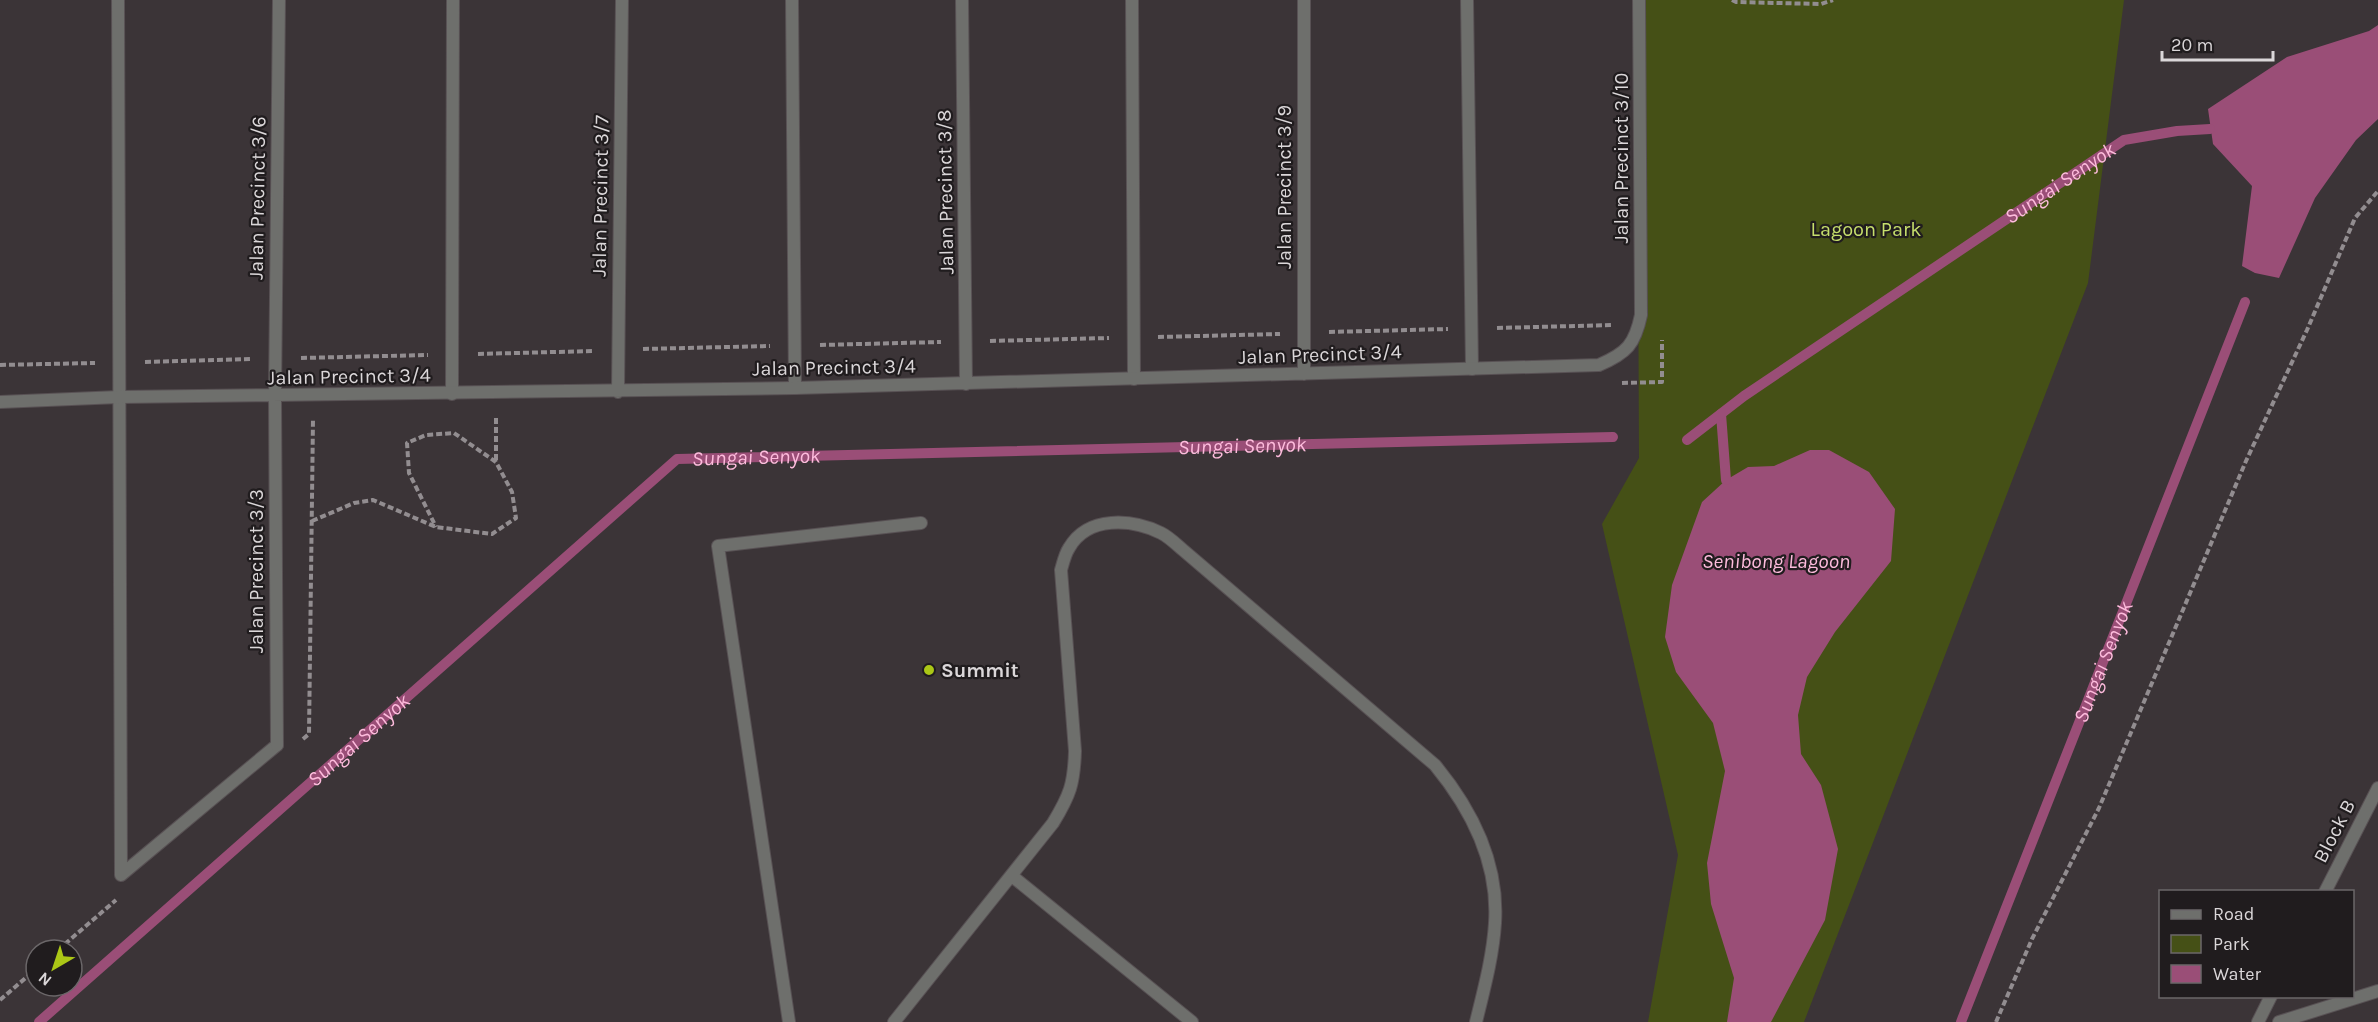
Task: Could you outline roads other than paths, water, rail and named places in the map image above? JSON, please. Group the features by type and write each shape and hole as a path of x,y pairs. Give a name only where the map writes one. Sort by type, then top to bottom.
{"street":[{"path":"118,0 119,397"},
{"name":"Jalan Precinct 3/6","path":"275,396 279,0"},
{"path":"452,394 453,0"},
{"name":"Jalan Precinct 3/7","path":"618,392 622,0"},
{"path":"792,0 795,388"},
{"name":"Jalan Precinct 3/8","path":"962,0 966,384"},
{"path":"1131,0 1134,378"},
{"name":"Jalan Precinct 3/9","path":"1304,0 1304,374"},
{"path":"1467,0 1472,369"},
{"name":"Jalan Precinct 3/10","path":"1639,0 1640,320"},
{"name":"Jalan Precinct 3/4","path":"0,402 119,397 795,388 1599,365 1617,357 1630,346 1638,333 1640,320"},
{"name":"Jalan Precinct 3/3","path":"119,397 121,875 277,745 275,396"},
{"path":"894,1022 1012,876 1053,823 1068,798 1074,779 1075,751 1061,570 1069,548 1083,532 1101,524 1120,522 1143,526 1163,534 1184,550 1435,765 1455,788 1470,813 1484,845 1493,886 1495,922 1490,962 1476,1022"},
{"path":"789,1022 718,546 921,523"},
{"name":"Block B","path":"2326,890 2378,788"},
{"path":"1012,876 1192,1022"},
{"path":"2279,1022 2378,991"},
{"path":"2258,1022 2270,998"}],"water":[{"path":"2378,25 2378,119 2356,140 2315,198 2279,278 2255,273 2242,266 2252,186 2213,144 2208,109 2287,57 2369,31"},
{"name":"Senibong Lagoon","path":"1810,450 1829,450 1869,472 1895,509 1891,561 1835,632 1807,677 1798,715 1801,754 1821,785 1838,849 1825,920 1771,1022 1727,1022 1734,978 1711,904 1707,863 1725,771 1713,723 1676,672 1665,637 1672,585 1702,502 1726,480 1748,467 1774,466"}],"waterway":[{"name":"Sungai Senyok","path":"1687,440 1744,396 2124,140 2177,131 2210,129"},
{"name":"Sungai Senyok","path":"1961,1022 2245,302"},
{"path":"1721,414 1726,480"},
{"name":"Sungai Senyok","path":"39,1022 677,459 1613,437"}],"place":[{"name":"Summit","path":"929,670"}],"park label":[{"name":"Lagoon Park","path":"1866,229"}]}
